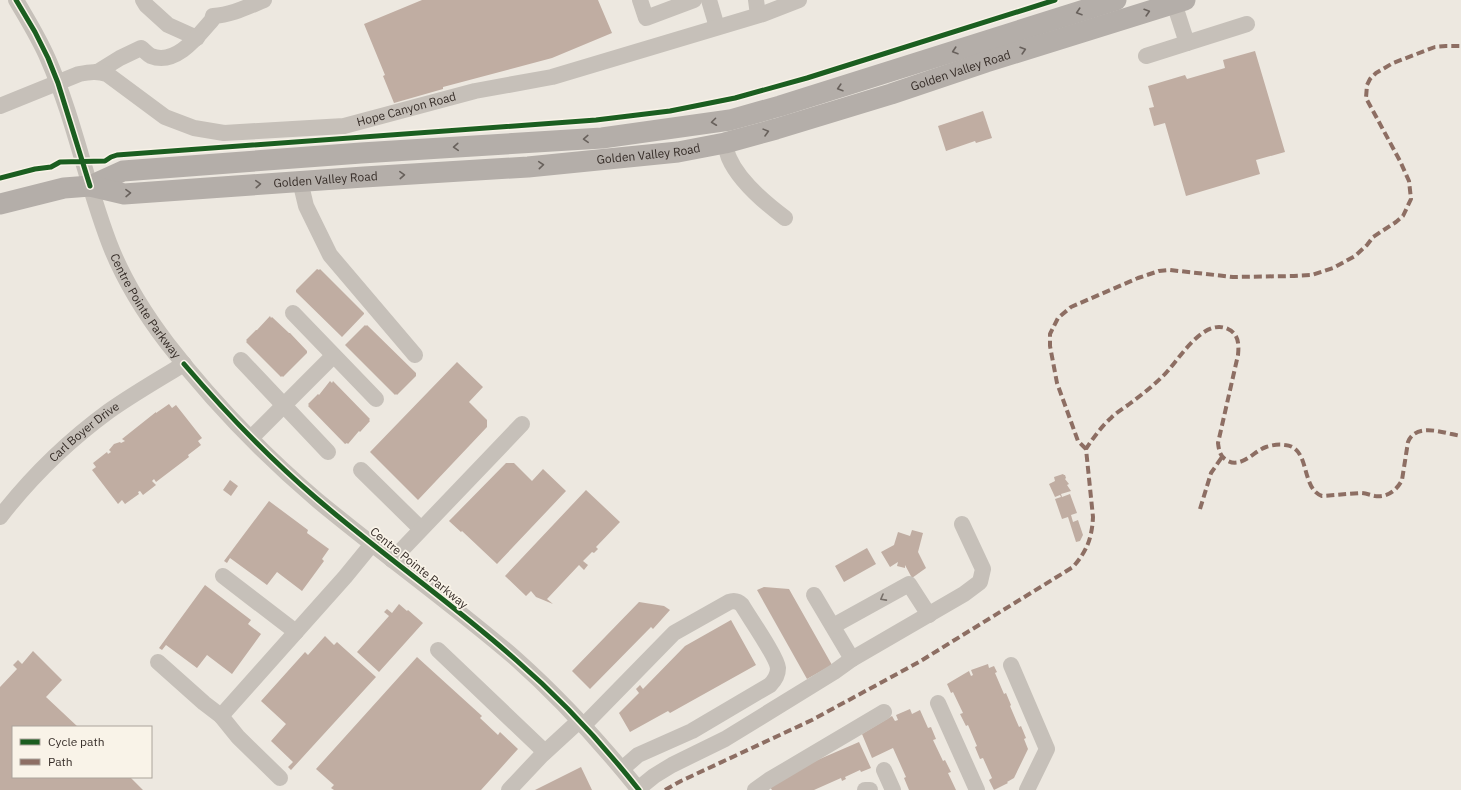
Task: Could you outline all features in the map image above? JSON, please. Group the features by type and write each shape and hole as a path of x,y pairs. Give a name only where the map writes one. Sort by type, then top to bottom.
{"main road":[{"name":"Golden Valley Road","path":"90,186 123,171 346,154 602,138 730,120 787,104 1116,0"},
{"name":"Golden Valley Road","path":"0,204 64,188 90,186 124,194 536,166 678,152 725,143 776,129 892,94 986,62 1180,2"}],"street":[{"name":"Centre Pointe Parkway","path":"16,0 35,32 58,83 105,231 124,275 151,322 184,364 251,438 316,498 511,656 551,692 581,723 638,789"},
{"path":"143,0 146,5 168,25 197,38"},
{"path":"0,106 80,74 99,71 120,58 141,48 150,56 164,58 179,53 197,38 212,20 213,16 222,16 239,11 264,0"},
{"path":"640,0 646,18 694,0"},
{"path":"709,0 717,27"},
{"name":"Hope Canyon Road","path":"99,71 107,74 165,117 194,128 224,133 344,126 475,91 552,77 717,27 759,10 799,0"},
{"path":"1180,2 1187,43"},
{"path":"1146,56 1247,24"},
{"path":"725,143 729,158 741,177 763,201 785,218"},
{"path":"300,181 306,206 330,255 415,355"},
{"path":"293,313 376,399"},
{"path":"251,438 333,356"},
{"path":"240,360 328,452"},
{"name":"Carl Boyer Drive","path":"0,517 25,487 90,425 127,399 184,364"},
{"path":"392,560 522,424"},
{"path":"361,470 421,529"},
{"path":"638,789 672,764 725,738 834,672 852,659 964,594 980,582 983,569 962,524"},
{"path":"221,716 345,577 372,544"},
{"path":"223,576 296,632"},
{"path":"833,626 909,584 929,615"},
{"path":"814,595 852,659"},
{"path":"509,790 545,752 581,723 674,633 729,602 739,602 776,663 778,668 775,680 770,685 692,731 638,755 622,769"},
{"path":"438,650 545,752"},
{"path":"158,662 221,716 238,737 280,778"},
{"path":"1011,665 1047,749 1027,790"},
{"path":"938,703 977,790"},
{"path":"755,790 769,780 884,712"},
{"path":"884,770 893,790"},
{"path":"865,790 870,790"}],"building":[{"path":"422,0 598,0 612,33 552,58 443,87 443,89 394,103 383,76 385,75 364,24"},
{"path":"1255,51 1285,152 1256,160 1260,174 1186,196 1165,123 1154,126 1149,108 1154,107 1148,86 1185,75 1187,79 1225,68 1223,60"},
{"path":"983,111 992,138 976,143 975,141 946,151 938,126"},
{"path":"317,269 320,269 364,313 342,337 296,292 296,290"},
{"path":"270,316 290,333 307,351 307,353 283,377 281,377 246,342 246,340"},
{"path":"365,325 367,325 416,373 416,376 397,395 395,395 345,345"},
{"path":"457,362 483,387 469,402 487,420 487,427 418,500 370,452"},
{"path":"330,381 332,383 333,381 370,419 370,421 348,444 345,444 308,406 308,404 318,394 319,395"},
{"path":"169,404 172,408 176,405 202,438 198,441 201,445 188,455 189,457 156,482 154,479 152,481 156,485 143,495 140,491 138,492 139,494 125,504 122,500 118,504 92,470 96,467 93,463 107,452 108,454 111,452 109,450 114,444 125,441 122,439 156,412"},
{"path":"506,463 514,463 532,481 543,469 566,491 497,564 462,531 461,532 449,521"},
{"path":"1063,474 1065,475 1065,479 1069,484 1067,485 1071,491 1061,494 1062,497 1070,494 1077,513 1071,515 1073,522 1078,520 1083,535 1080,541 1076,542 1068,517 1062,519 1055,499 1061,497 1060,495 1055,497 1049,484 1055,481 1054,477"},
{"path":"230,480 238,486 231,496 223,490"},
{"path":"586,490 620,522 596,547 598,549 594,553 592,552 583,561 588,565 584,570 579,565 547,599 553,604 536,597 531,591 526,596 505,576"},
{"path":"269,501 308,530 307,533 329,549 322,559 324,561 302,591 277,572 267,585 230,558 227,563 224,561"},
{"path":"912,530 923,533 918,552 926,568 912,578 905,565 905,568 897,566 898,562 890,567 881,552 894,545 898,532 910,536"},
{"path":"867,548 876,564 844,582 835,566"},
{"path":"205,585 251,620 248,624 261,634 232,674 207,655 197,668 166,645 162,650 159,648"},
{"path":"764,587 789,589 832,665 807,679 757,590"},
{"path":"639,602 664,606 670,610 653,629 651,627 590,689 572,671"},
{"path":"399,604 423,623 379,672 357,652 389,616 384,612 387,609 392,613"},
{"path":"731,620 756,665 670,713 668,711 630,732 619,713 639,693 636,689 640,685 643,689 685,646"},
{"path":"325,636 334,645 337,642 376,677 291,770 288,767 293,762 271,741 286,724 261,701 305,652 308,655"},
{"path":"33,651 62,680 46,697 77,726 12,726 12,778 131,778 143,790 0,790 0,687 17,669 13,665 18,660 22,664"},
{"path":"417,657 482,716 480,718 498,735 500,732 518,749 481,790 334,790 331,788 334,785 316,769"},
{"path":"988,664 989,668 994,666 997,672 995,673 1004,694 1006,693 1019,727 1021,726 1026,738 1024,739 1028,749 1014,778 1007,782 1008,783 994,790 989,780 992,778 983,758 980,759 975,747 977,746 968,725 966,726 960,714 963,713 953,692 951,693 947,684 969,671 971,676 973,675 971,670"},
{"path":"910,709 912,714 920,710 928,728 931,727 936,739 933,740 943,761 945,760 951,772 948,773 956,790 909,790 904,778 906,777 893,748 872,758 862,734 892,716 895,721 898,720 896,715"},
{"path":"859,742 871,768 861,772 860,770 845,777 846,779 842,781 841,778 814,790 772,790 770,787 799,768"},
{"path":"581,767 592,790 535,790"}],"marked path":[{"path":"1086,449 1078,441 1057,383 1050,346 1050,334 1058,318 1071,307 1138,278 1159,271 1170,270 1233,277 1312,275 1333,268 1355,256 1373,237 1403,216 1411,199 1409,181 1400,161 1366,98 1367,85 1370,79 1376,73 1393,63 1435,47 1461,46"},
{"path":"665,790 681,781 812,720 919,662 1073,567 1088,544 1093,517 1086,449 1108,421 1155,384 1191,343 1209,329 1218,327 1228,329 1232,331 1238,340 1238,355 1218,443 1220,454 1228,461 1233,463 1243,461 1266,447 1285,445 1293,447 1299,453 1311,485 1315,492 1322,496 1360,493 1384,496 1397,487 1402,480 1408,442 1417,432 1431,430 1461,436"},
{"path":"1200,509 1211,473 1222,457"}],"cycle path":[{"path":"16,0 35,32 58,83 90,186"},
{"path":"0,178 35,169 51,167 60,162 105,161 117,155 596,120 670,111 735,98 807,78 1055,0"},
{"path":"184,364 247,434 281,467 341,519 492,639 533,675 580,722 639,790"}]}
